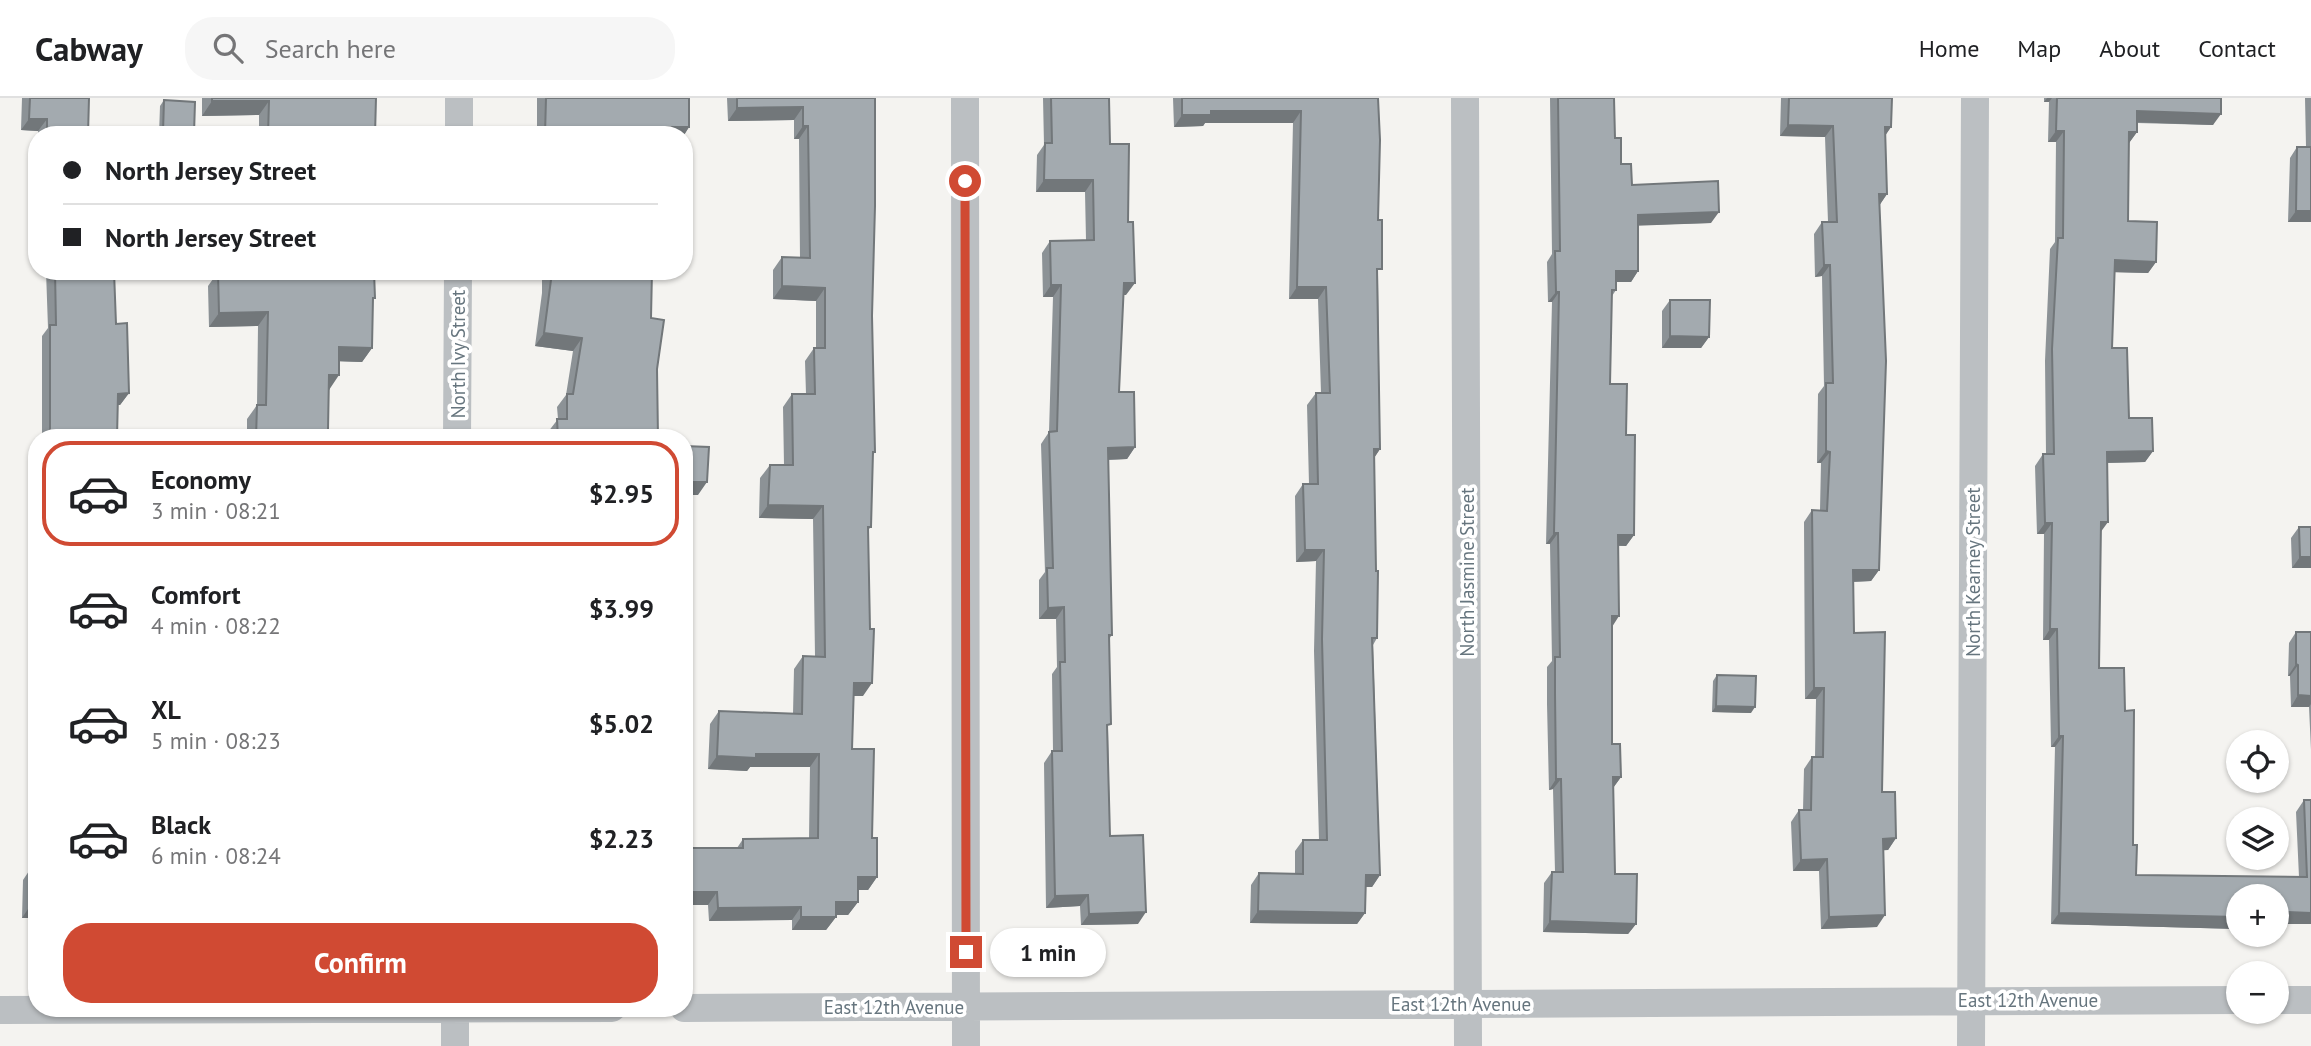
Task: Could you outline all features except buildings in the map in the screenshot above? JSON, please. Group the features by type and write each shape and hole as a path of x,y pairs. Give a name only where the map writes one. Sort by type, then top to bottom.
{"street":[{"path":"459,98 459,126"},
{"path":"965,98 966,1046"},
{"name":"North Jasmine Street","path":"1465,98 1468,1046"},
{"name":"North Kearney Street","path":"1971,1046 1975,98"},
{"name":"North Ivy Street","path":"457,429 458,280"},
{"name":"East 12th Avenue","path":"693,1008 2226,1000"},
{"path":"2289,1000 2311,1000"},
{"path":"0,1010 28,1010"},
{"path":"455,1017 455,1046"}],"route":[{"path":"965,181 966,952"}]}
